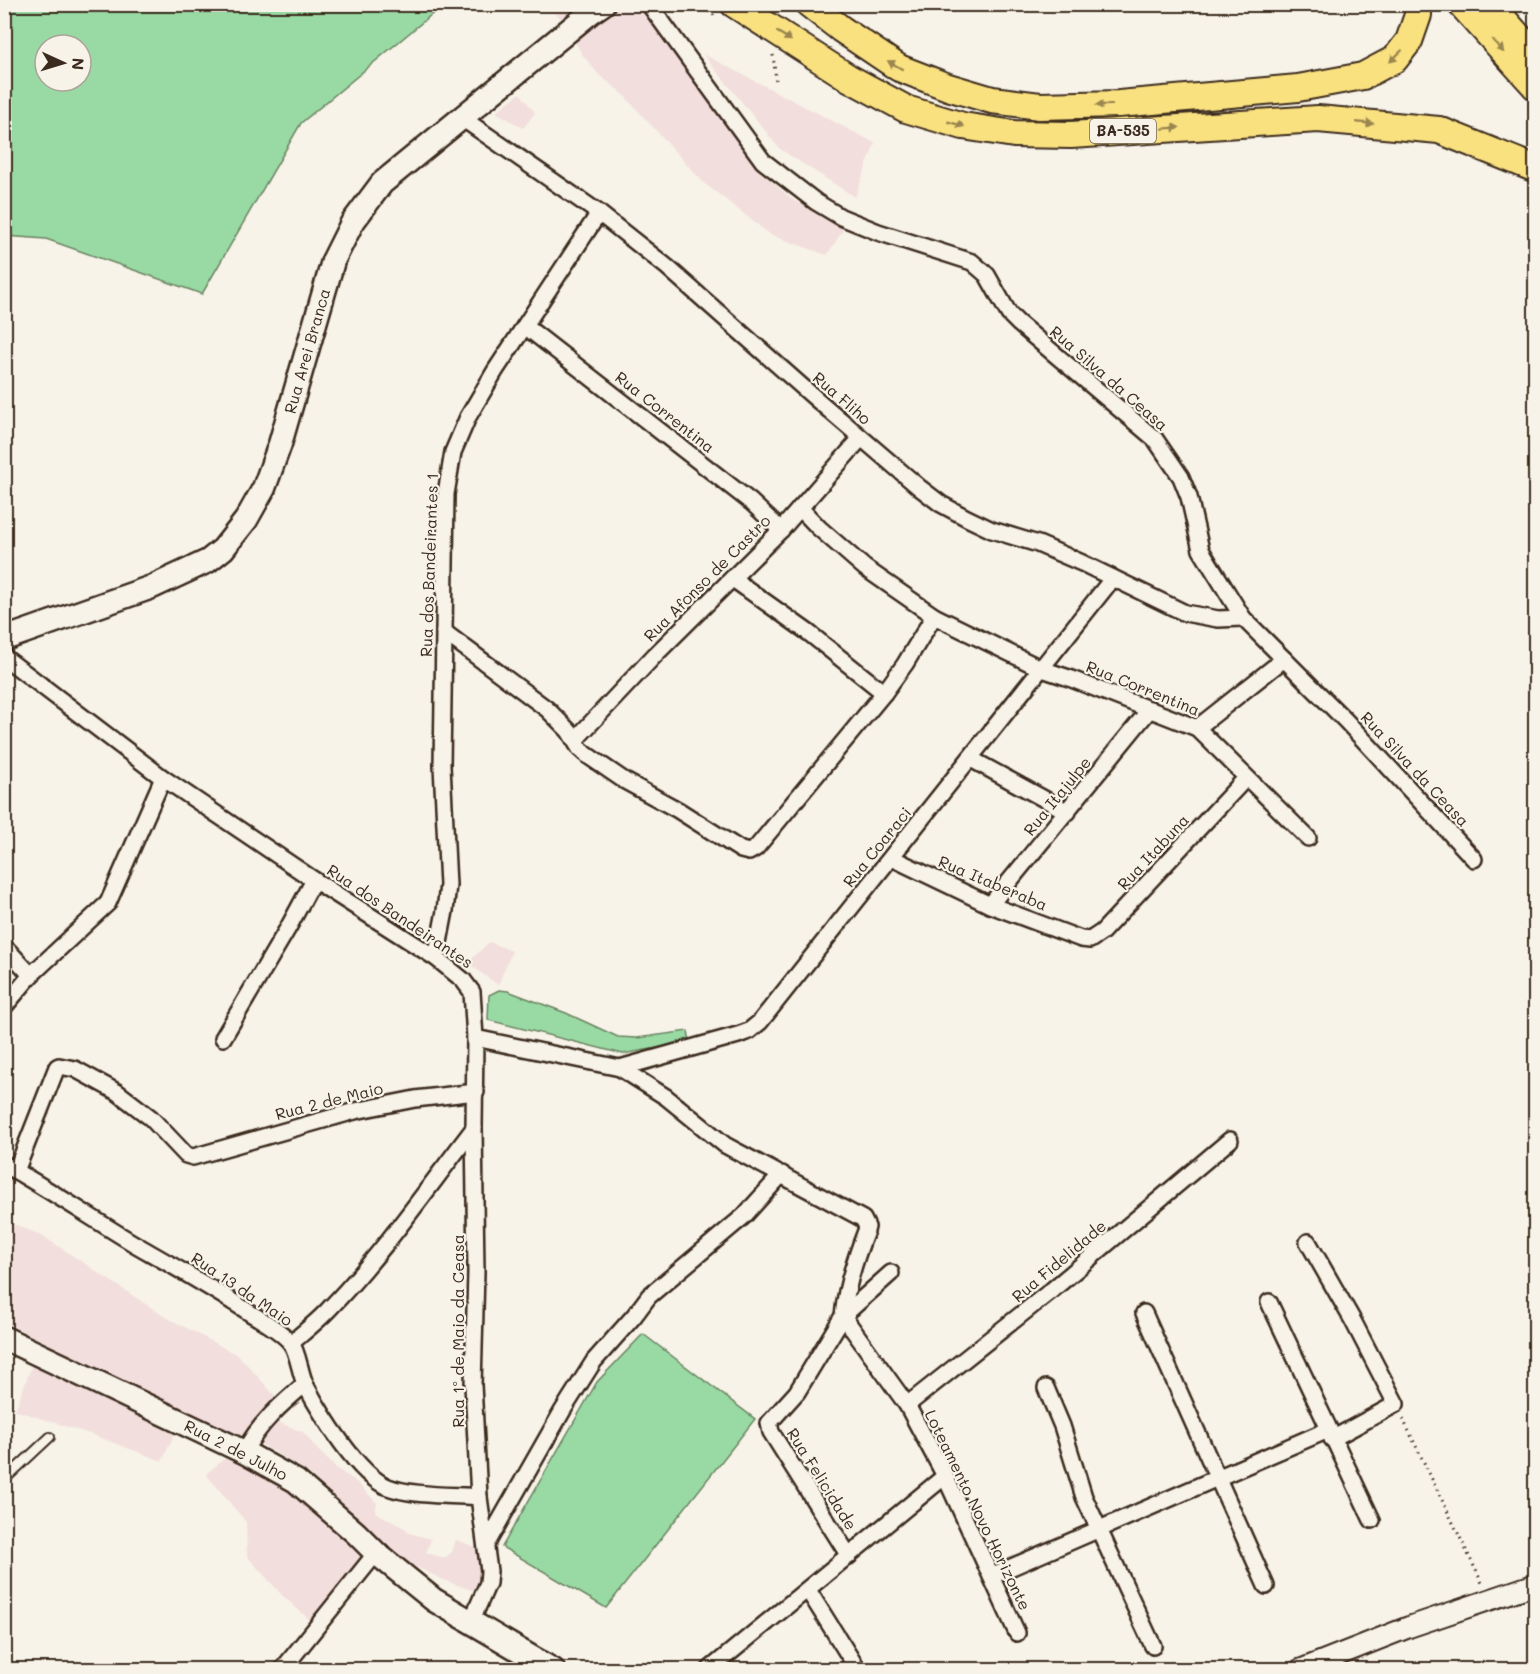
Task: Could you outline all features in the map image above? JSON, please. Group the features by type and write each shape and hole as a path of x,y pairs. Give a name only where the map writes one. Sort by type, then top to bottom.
{"highway":[{"name":"BA-535","path":"734,4 849,78 906,108 963,126 1014,134 1071,135 1318,119 1439,130 1536,170"},
{"path":"809,4 841,29 899,68 948,87 992,100 1040,106 1119,104 1298,88 1363,76 1395,59 1409,41 1418,15 1418,4"},
{"path":"1461,4 1536,87"},
{"path":"1490,4 1536,56"}],"main road":[{"name":"Rua Arei Branca","path":"4,639 152,587 208,561 223,549 246,520 264,488 280,444 333,261 352,223 382,183 597,7"},
{"name":"Rua 2 de Julho","path":"4,1338 244,1452 296,1481 376,1553 434,1600 472,1620 553,1670"}],"street":[{"name":"Rua Silva da Ceasa","path":"649,4 763,160 816,202 841,217 878,232 972,262 987,275 1009,314 1018,323 1155,439 1181,477 1189,497 1201,550 1243,618 1346,721 1474,859"},
{"name":"Rua Fliho","path":"462,118 599,213 667,267 861,438 942,504 992,530 1038,544 1193,616 1218,619 1243,618"},
{"name":"Rua dos Bandeirantes 1","path":"436,958 448,885 442,766 446,494 453,452 468,417 599,213"},
{"name":"Rua Correntina","path":"525,326 751,502 781,530"},
{"name":"Rua Afonso de Castro","path":"575,740 655,655 781,530 861,438"},
{"name":"Rua Correntina","path":"800,508 819,528 865,568 934,616 1042,669 1197,728 1308,838"},
{"name":"Rua Coaraci","path":"620,1068 738,1035 760,1022 1113,578"},
{"path":"733,579 809,633 884,693"},
{"path":"444,632 548,709 560,720 580,749 587,755 625,781 678,810 741,850 749,852 756,848 884,693 905,664 934,616"},
{"name":"Rua dos Bandeirantes","path":"4,657 163,778 314,880 436,958 463,980 472,992 475,1038"},
{"path":"1197,728 1284,659"},
{"name":"Rua Itajulpe","path":"990,905 1150,709"},
{"path":"971,759 1068,812"},
{"path":"4,1007 31,975 108,903 163,778"},
{"name":"Rua Itabuna","path":"1081,939 1090,940 1102,932 1246,778"},
{"name":"Rua Itaberaba","path":"892,858 990,905 1081,939"},
{"path":"223,1038 314,880"},
{"path":"4,946 31,975"},
{"path":"475,1038 620,1068 666,1097 725,1145 860,1217 867,1227 850,1277 843,1316"},
{"name":"Rua 1º de Maio da Ceasa","path":"472,1620 488,1583 489,1571 479,1497 473,1385 476,1272 475,1038"},
{"name":"Rua 2 de Maio","path":"10,1167 57,1067 62,1065 75,1069 117,1092 151,1118 186,1155 193,1157 355,1111 415,1099 476,1092"},
{"path":"291,1343 328,1310 368,1265 416,1206 474,1128"},
{"name":"Rua Fidelidade","path":"907,1405 1053,1290 1230,1140"},
{"name":"Rua 13 da Maio","path":"10,1167 133,1243 199,1279 291,1343 305,1384 340,1441 378,1482 403,1490 479,1497"},
{"path":"486,1545 563,1410 594,1361 649,1296 744,1216 782,1174"},
{"path":"991,1576 1218,1479 1330,1435 1396,1404 1352,1319 1308,1242"},
{"path":"843,1316 891,1273"},
{"path":"1269,1302 1372,1520"},
{"path":"1144,1313 1266,1586"},
{"name":"Loteamento Novo Horizonte","path":"843,1316 907,1405 945,1476 1017,1633"},
{"name":"Rua Felicidade","path":"843,1316 797,1392 771,1420 769,1427 849,1556"},
{"path":"244,1452 253,1435 269,1416 305,1384"},
{"path":"1046,1388 1062,1426 1084,1497 1153,1646"},
{"path":"709,1670 945,1476"},
{"path":"282,1670 376,1553"},
{"path":"1300,1670 1409,1627 1536,1584"},
{"path":"808,1590 858,1670"}],"lane":[{"path":"4,1480 50,1437"}],"path":[{"path":"1396,1404 1489,1599"}],"shaded area":[{"path":"550,5 591,5 567,23 551,10"},
{"path":"622,5 641,5 758,169 794,201 846,225 827,255 771,235 704,183 621,92 599,75 581,53 575,41"},
{"path":"703,54 875,143 855,197 780,149"},
{"path":"520,93 535,113 523,128 496,112"},
{"path":"489,942 512,951 498,985 468,963"},
{"path":"4,1220 43,1236 162,1315 239,1356 276,1397 252,1423 239,1443 5,1322"},
{"path":"33,1363 176,1430 162,1461 93,1435 15,1410"},
{"path":"275,1421 303,1432 337,1469 354,1480 377,1503 375,1512 406,1529 409,1533 431,1539 426,1553 445,1558 452,1552 456,1540 481,1549 485,1574 475,1591 446,1581 404,1561 378,1543 309,1473 261,1444"},
{"path":"229,1455 284,1484 365,1557 312,1622 282,1595 247,1556 246,1522 206,1474"}],"green space":[{"path":"5,4 443,5 301,123 202,294 46,239 5,236"},
{"path":"499,990 508,991 566,1013 618,1037 637,1038 688,1031 690,1042 623,1054 488,1020 489,995"},
{"path":"643,1334 755,1419 606,1608 502,1547 597,1382"}]}
